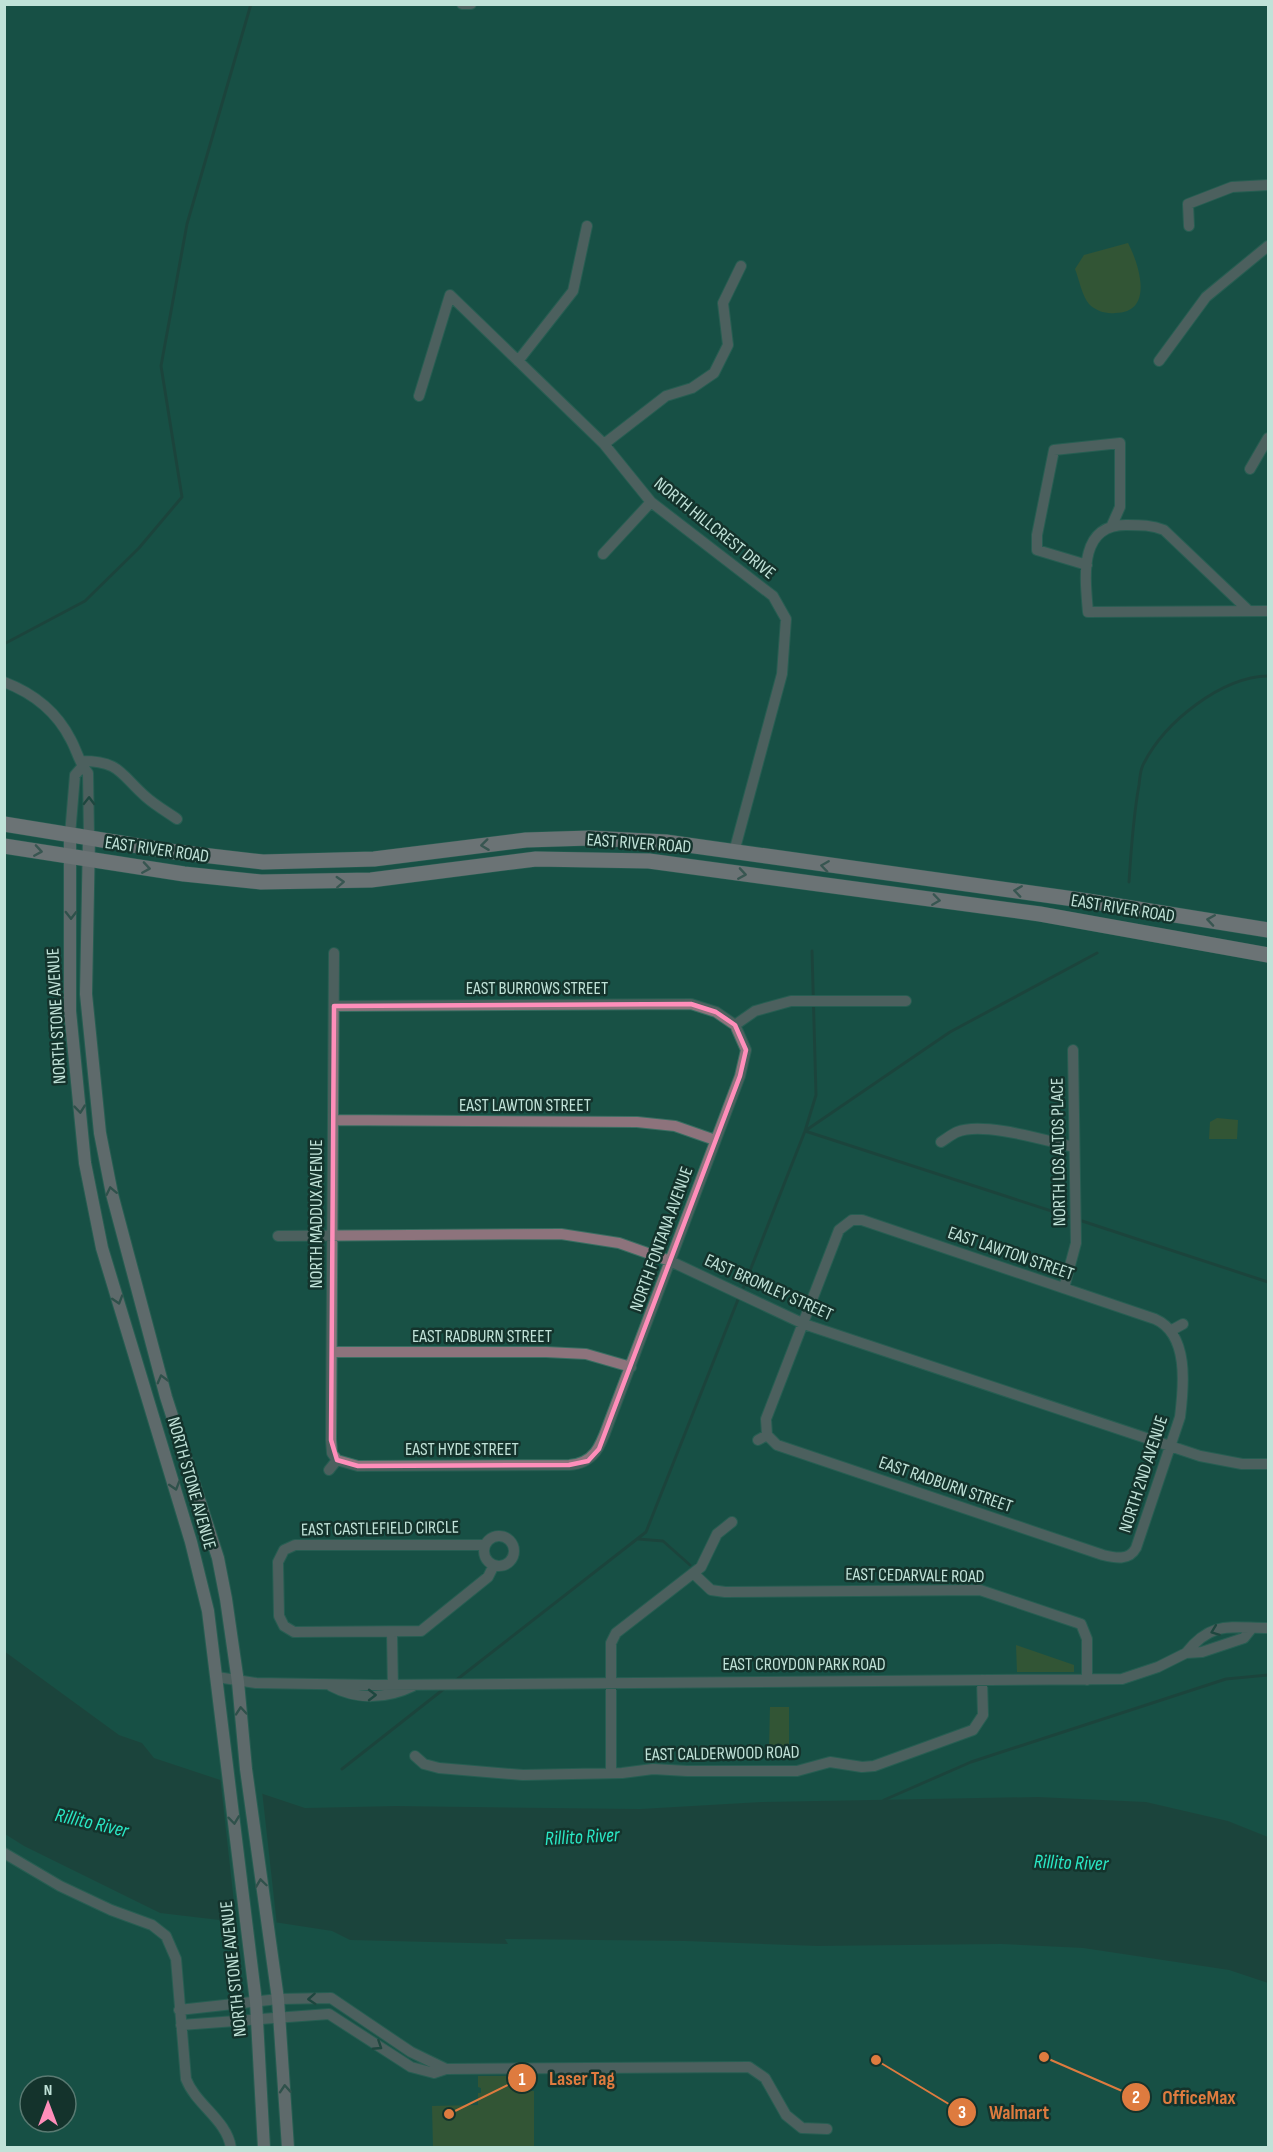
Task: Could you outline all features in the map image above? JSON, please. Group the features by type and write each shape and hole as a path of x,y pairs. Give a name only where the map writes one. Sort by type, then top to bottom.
{"main road":[{"name":"EAST RIVER ROAD","path":"4,824 187,854 286,862 374,859 526,840 621,839 666,842 1088,901 1269,930"},
{"name":"NORTH STONE AVENUE","path":"70,835 70,1011 85,1163 102,1248 191,1542 208,1611 218,1677 256,2002 264,2148"},
{"name":"NORTH STONE AVENUE","path":"89,837 86,994 100,1133 112,1194 166,1397 218,1558 238,1682 246,1769 278,1999 288,2148"},
{"path":"501,863 508,854 513,852 585,847 621,839"},
{"name":"EAST RIVER ROAD","path":"4,846 221,878 320,883 371,880 536,859 595,858 686,865 1040,914 1269,955"},
{"path":"595,858 626,849 722,859 734,852"}],"street":[{"path":"462,4 470,5"},
{"path":"1189,226 1188,204 1233,187 1269,185"},
{"path":"518,361 573,291 587,226"},
{"path":"1160,361 1206,297 1269,246"},
{"path":"604,444 666,396 692,388 714,374 728,345 723,303 741,266"},
{"name":"NORTH HILLCREST DRIVE","path":"419,396 450,295 604,444 651,502 773,596 786,619 782,674 734,852"},
{"path":"1250,470 1269,438"},
{"path":"1087,565 1038,550 1037,535 1054,450 1120,443 1120,507 1112,525"},
{"path":"603,554 651,502"},
{"path":"1248,610 1164,530 1153,525 1112,525 1097,534 1091,545 1085,577 1089,612 1269,611"},
{"path":"4,682 41,701 70,738 88,773 89,837"},
{"path":"82,764 103,761 118,767 145,796 177,819"},
{"path":"70,835 75,776 82,764"},
{"name":"NORTH MADDUX AVENUE","path":"334,953 332,1447 337,1460"},
{"path":"735,1025 755,1011 791,1002 906,1001"},
{"name":"EAST BURROWS STREET","path":"334,1006 691,1004 716,1012 735,1025"},
{"name":"NORTH FONTANA AVENUE","path":"588,1461 599,1449 740,1076 746,1050 735,1025"},
{"name":"NORTH LOS ALTOS PLACE","path":"1064,1288 1076,1243 1073,1050"},
{"name":"EAST LAWTON STREET","path":"333,1120 637,1122 675,1126 715,1140"},
{"path":"941,1142 958,1131 980,1130 1015,1133 1074,1147"},
{"name":"EAST LAWTON STREET","path":"804,1324 839,1230 852,1220 862,1220 1155,1319 1172,1330"},
{"name":"EAST BROMLEY STREET","path":"278,1236 561,1234 619,1243 670,1261 804,1324 1171,1447 1219,1460 1269,1464"},
{"name":"EAST RADBURN STREET","path":"804,1324 766,1419 763,1437 777,1445 1103,1555 1127,1556"},
{"path":"1172,1330 1183,1324"},
{"name":"NORTH 2ND AVENUE","path":"1127,1556 1136,1548 1171,1447 1182,1403 1180,1356 1172,1330"},
{"name":"EAST RADBURN STREET","path":"332,1352 586,1354 631,1367"},
{"path":"329,1470 337,1460"},
{"name":"EAST HYDE STREET","path":"337,1460 358,1466 569,1465 588,1461"},
{"path":"611,1773 609,1682 611,1643 616,1633 701,1567 717,1534 732,1522"},
{"name":"EAST CASTLEFIELD CIRCLE","path":"499,1536 511,1543 514,1552 510,1561 502,1566 494,1565 488,1577 421,1631 294,1632 284,1626 279,1616 278,1562 284,1550 295,1545 485,1545 489,1540 499,1536"},
{"path":"485,1545 485,1557 494,1565"},
{"path":"1127,1556 1132,1567"},
{"name":"EAST CEDARVALE ROAD","path":"693,1573 711,1590 725,1592 980,1590 995,1593 1081,1624 1087,1639 1088,1680"},
{"name":"EAST CROYDON PARK ROAD","path":"1186,1653 1199,1637 1230,1625 1269,1628"},
{"name":"EAST CROYDON PARK ROAD","path":"218,1677 238,1682 328,1684 349,1695 421,1684 1122,1679 1158,1667 1186,1653 1202,1652 1244,1638 1252,1628"},
{"path":"392,1632 393,1690"},
{"name":"EAST CALDERWOOD ROAD","path":"415,1756 424,1764 457,1770 523,1774 611,1773 653,1768 687,1772 797,1771 830,1762 862,1767 885,1763 973,1730 982,1715 982,1680"},
{"path":"4,1852 70,1891 162,1931 170,1941 176,1959 186,2079 193,2093 226,2131 231,2148"},
{"path":"179,2010 278,1999 331,1998 411,2052 446,2069"},
{"path":"181,2025 246,2020 258,2022 329,2014 411,2067 434,2073 446,2069 749,2067 765,2078 786,2115 802,2128 827,2130"}],"highlighted area":[{"path":"691,1004 716,1012 735,1025 746,1050 740,1076 599,1449 588,1461 569,1465 358,1466 337,1460 331,1440 334,1006"}],"green space":[{"path":"1128,243 1137,264 1141,287 1139,297 1135,305 1127,311 1112,313 1098,310 1087,301 1075,269 1084,255"},
{"path":"1217,1118 1238,1120 1237,1139 1209,1139 1210,1122"},
{"path":"1016,1645 1074,1665 1074,1672 1017,1672"},
{"path":"770,1707 789,1707 789,1749 769,1748"},
{"path":"478,2076 524,2076 524,2091 534,2091 534,2147 433,2147 432,2106 478,2105 478,2093 481,2093 481,2088 478,2087"}],"water":[{"name":"Rillito River","path":"4,1651 119,1735 142,1743 154,1758 305,1808 396,1806 640,1809 761,1802 1038,1797 1146,1802 1228,1821 1268,1837 1268,1983 1229,1970 1083,1948 1001,1944 817,1946 685,1941 505,1939 508,1944 350,1940 332,1931 221,1914 219,1920 160,1913 24,1846 5,1834"}],"pier":[{"path":"220,1776 262,1791 277,1926 236,1920"}],"waterway":[{"path":"4,644 85,601 139,548 182,497 161,366 187,224 251,4"},
{"path":"1129,882 1140,774 1153,748 1166,732 1196,704 1232,684 1250,678 1268,676"},
{"path":"812,951 816,1095 805,1131 1073,1218"},
{"path":"742,1291 805,1131 950,1032 1097,953"},
{"path":"1079,1220 1268,1282"},
{"path":"455,1681 646,1532 739,1297"},
{"path":"638,1539 663,1541 690,1565"},
{"path":"884,1800 971,1762 1226,1679 1268,1675"},
{"path":"342,1769 445,1688"}],"place":[{"name":"OfficeMax","path":"1044,2057"},
{"name":"Walmart","path":"876,2060"},
{"name":"Laser Tag","path":"449,2114"}]}
